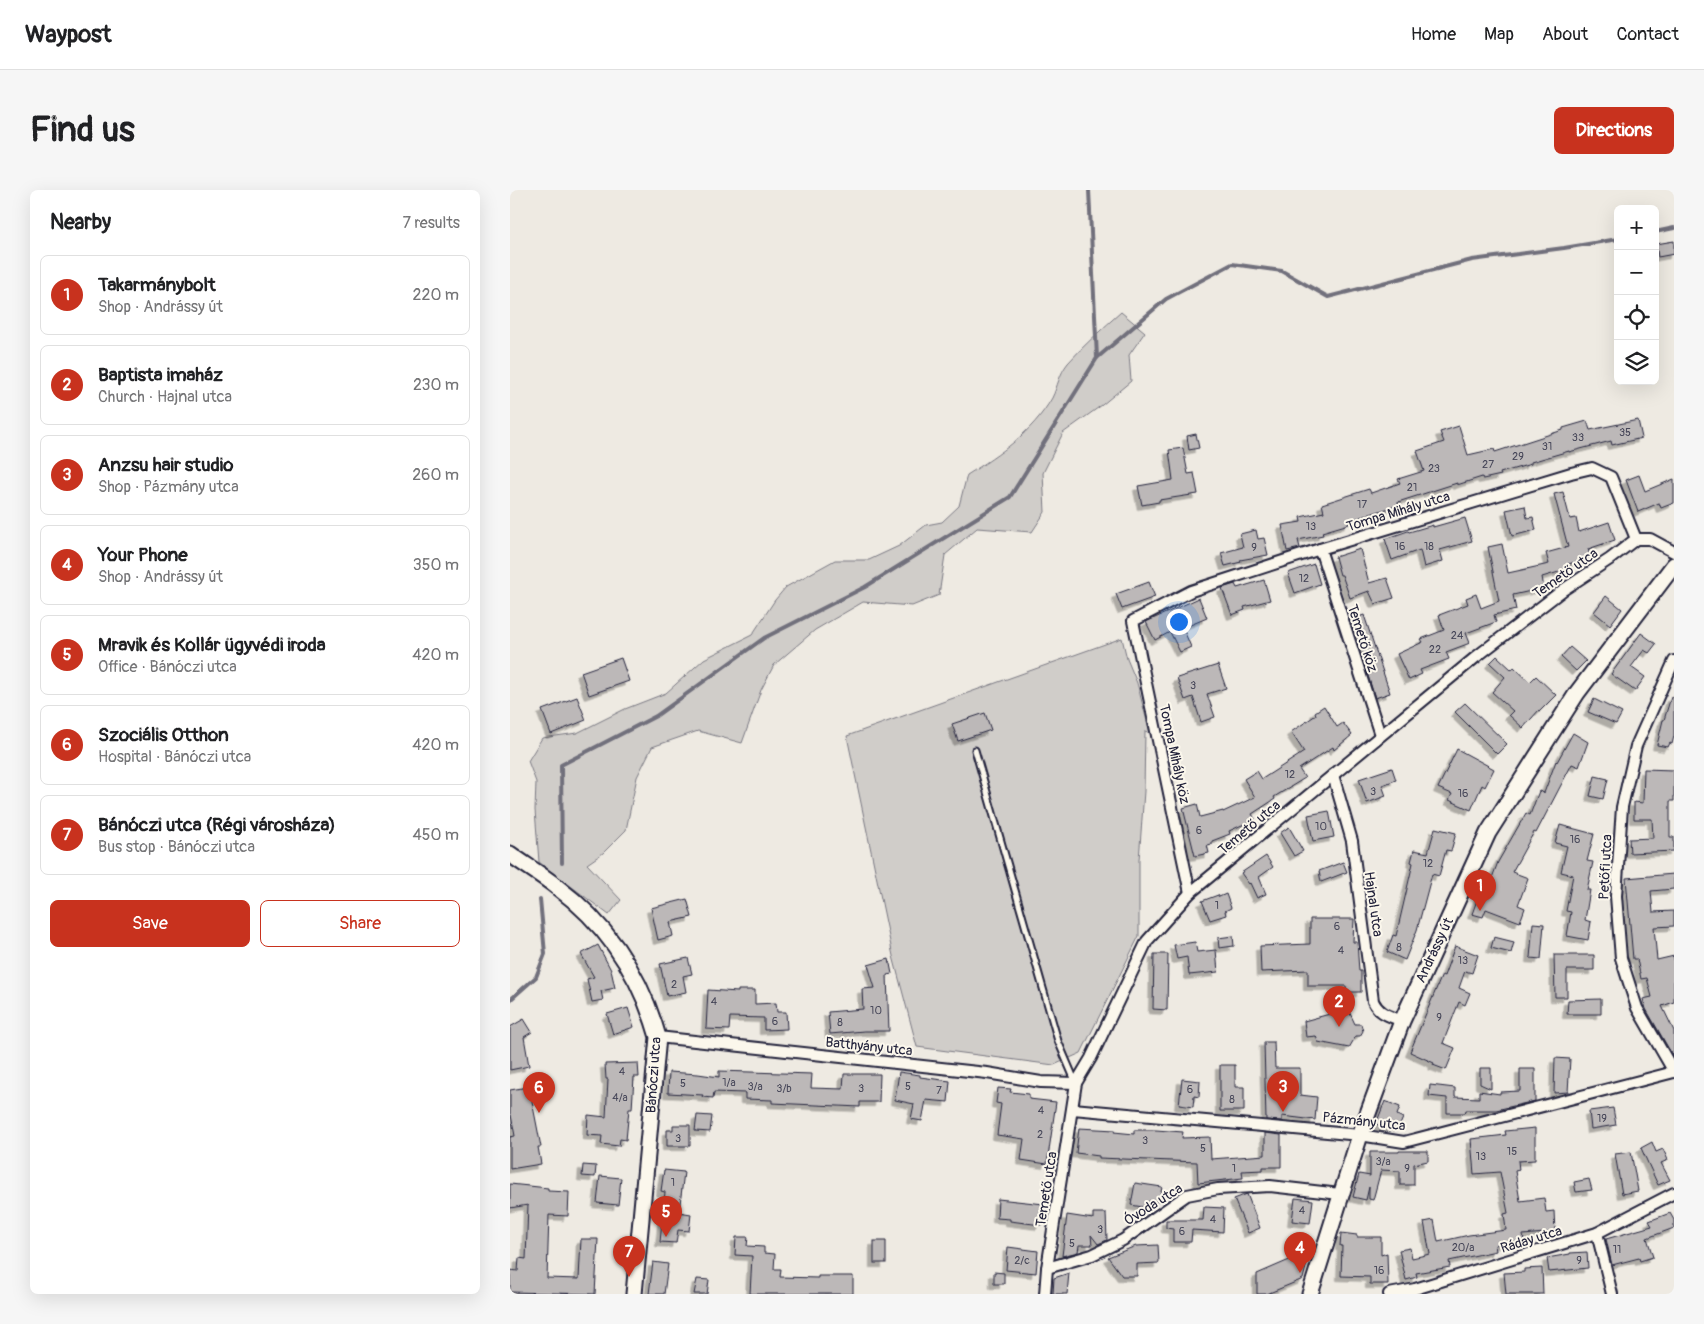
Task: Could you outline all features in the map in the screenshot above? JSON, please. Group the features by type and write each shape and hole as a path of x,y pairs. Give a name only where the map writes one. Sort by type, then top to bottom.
{"main road":[{"name":"Andrássy út","path":"1310,1294 1340,1194 1402,1021 1488,833 1577,693 1674,565"},
{"name":"Bánóczi utca","path":"510,854 558,888 602,928 619,949 650,1009 658,1037 634,1294"}],"street":[{"name":"Tompa Mihály utca","path":"1134,621 1191,591 1320,549 1592,468 1612,477 1636,539"},
{"path":"1636,539 1650,539 1674,552"},
{"name":"Temető utca","path":"1045,1294 1047,1268 1076,1083 1091,1058 1147,941 1190,893 1380,735 1476,657 1563,590 1610,559 1636,539"},
{"name":"Temető köz","path":"1320,549 1380,735"},
{"name":"Tompa Mihály köz","path":"1134,621 1190,893"},
{"name":"Petőfi utca","path":"1674,661 1636,746 1622,807 1616,896 1621,958 1637,1008 1674,1072"},
{"name":"Hajnal utca","path":"1333,775 1352,841 1373,1001 1376,1008 1402,1021"},
{"name":"Batthyány utca","path":"658,1037 987,1073 1041,1082 1076,1083"},
{"name":"Pázmány utca","path":"1073,1108 1360,1135 1404,1142 1674,1072"},
{"name":"Óvoda utca","path":"1047,1268 1092,1254 1123,1240 1188,1196 1218,1189 1270,1186 1340,1194"},
{"name":"Ráday utca","path":"1389,1294 1415,1289 1597,1233 1674,1193"},
{"path":"1597,1233 1612,1294"}],"lane":[{"path":"975,750 1058,1041 1076,1083"}],"shaded area":[{"path":"1121,312 1145,332 1129,355 1131,381 1063,433 1043,473 1045,512 1032,532 977,528 945,555 939,595 912,606 863,602 815,630 774,665 761,690 742,743 698,731 652,747 637,777 626,830 603,853 587,864 621,900 609,915 539,862 535,810 536,782 528,761 542,738 577,733 625,709 666,693 704,659 752,635 786,587 835,560 869,560 899,546 926,525 942,522 959,506 967,475 1003,451 1035,422 1052,398 1068,363"},
{"path":"1122,638 1127,659 1137,683 1150,733 1145,731 1144,791 1139,860 1139,936 1081,1053 1054,1065 917,1047 893,956 847,736"}],"building":[{"path":"1674,241 1674,254 1659,257 1659,244"},
{"path":"1638,420 1642,438 1612,445 1611,441 1569,451 1531,462 1531,464 1500,473 1501,475 1483,479 1482,477 1457,485 1457,483 1398,502 1399,505 1348,521 1349,524 1322,532 1323,535 1298,540 1300,548 1287,551 1282,525 1301,522 1300,517 1324,512 1322,504 1369,489 1371,493 1400,483 1398,479 1424,471 1417,451 1444,442 1440,432 1459,426 1468,455 1494,449 1495,452 1587,421 1590,430"},
{"path":"1196,434 1199,448 1189,450 1187,436"},
{"path":"1183,448 1188,474 1194,473 1198,494 1159,500 1159,502 1142,505 1138,486 1173,480 1169,450"},
{"path":"1639,475 1645,491 1674,479 1674,503 1661,508 1659,503 1638,512 1626,480"},
{"path":"1563,492 1570,519 1576,518 1579,532 1609,522 1615,540 1588,549 1591,558 1568,564 1569,569 1542,577 1544,588 1513,595 1516,610 1494,615 1496,622 1466,633 1470,643 1446,652 1449,659 1420,670 1422,674 1409,680 1397,654 1423,642 1421,639 1444,630 1439,615 1468,604 1466,598 1476,594 1481,608 1499,601 1488,547 1502,544 1508,573 1549,564 1546,553 1568,547 1554,494"},
{"path":"1525,506 1527,518 1533,517 1536,530 1512,536 1506,510"},
{"path":"1465,518 1472,541 1440,550 1443,561 1424,567 1420,550 1392,560 1385,539 1408,531 1433,525 1433,527"},
{"path":"1256,530 1258,539 1264,538 1268,555 1240,560 1241,562 1225,566 1221,553 1243,547 1240,534"},
{"path":"1360,549 1369,583 1387,578 1394,598 1375,604 1369,591 1350,598 1335,557"},
{"path":"1314,564 1320,584 1295,593 1288,573"},
{"path":"1264,580 1270,600 1244,607 1245,610 1232,615 1222,588 1235,584 1237,588"},
{"path":"1149,582 1155,597 1122,609 1116,594"},
{"path":"1606,596 1622,609 1610,625 1594,612"},
{"path":"1199,598 1207,618 1183,628 1191,647 1180,652 1170,632 1155,640 1146,622"},
{"path":"1364,615 1390,693 1375,698 1363,660 1366,659 1353,619"},
{"path":"1641,633 1656,644 1649,653 1644,650 1631,667 1645,677 1635,691 1611,674"},
{"path":"1570,647 1586,661 1576,671 1561,657"},
{"path":"1497,656 1512,670 1514,667 1530,682 1536,676 1556,695 1523,728 1509,715 1513,711 1492,692 1505,677 1490,663"},
{"path":"621,658 629,681 589,695 581,672"},
{"path":"1218,665 1226,688 1207,694 1215,717 1201,722 1193,697 1185,700 1177,678"},
{"path":"577,697 586,720 551,734 542,710"},
{"path":"1671,697 1674,697 1674,736 1672,744 1670,743 1668,747 1657,745"},
{"path":"1594,699 1622,713 1616,724 1588,712"},
{"path":"1465,703 1507,744 1497,754 1455,712"},
{"path":"1324,706 1337,727 1343,723 1352,735 1334,750 1333,747 1299,769 1305,778 1274,797 1275,799 1252,814 1255,819 1229,831 1230,834 1212,841 1212,844 1207,845 1209,853 1195,856 1183,808 1197,804 1200,817 1223,812 1255,797 1244,779 1257,771 1262,779 1304,752 1291,732 1316,715 1315,712"},
{"path":"985,713 991,730 958,741 952,724"},
{"path":"1573,733 1588,742 1579,767 1572,764 1536,833 1534,832 1512,872 1528,878 1518,905 1525,908 1520,922 1486,909 1483,917 1472,914 1480,892 1486,894 1498,862 1526,813 1530,815 1539,791 1544,793 1556,761"},
{"path":"1457,749 1494,769 1485,787 1482,785 1471,810 1449,800 1452,794 1438,788"},
{"path":"1392,768 1396,780 1382,785 1386,796 1367,803 1359,779"},
{"path":"1644,769 1674,770 1674,801 1670,801 1670,837 1674,837 1674,851 1630,853 1629,839 1653,838 1652,819 1634,819 1634,802 1643,803"},
{"path":"1595,776 1608,779 1603,799 1590,796"},
{"path":"1329,811 1334,837 1313,841 1308,815"},
{"path":"1560,825 1594,834 1587,861 1593,862 1587,890 1590,890 1585,920 1591,922 1588,940 1567,936 1571,912 1566,911 1573,875 1561,872 1567,846 1555,843"},
{"path":"1289,827 1303,851 1294,856 1280,833"},
{"path":"1435,828 1456,833 1451,851 1446,850 1439,876 1432,874 1417,930 1405,960 1387,952 1393,935 1396,936 1413,863 1411,862 1414,850 1428,853"},
{"path":"1266,856 1273,867 1259,877 1266,894 1257,898 1250,883 1241,873"},
{"path":"1343,862 1347,872 1321,882 1319,871"},
{"path":"1674,874 1674,889 1651,891 1653,912 1674,911 1674,926 1654,927 1657,960 1674,956 1674,1002 1662,1006 1674,1031 1674,1058 1646,1009 1643,999 1652,997 1647,978 1641,979 1637,959 1633,959 1626,878"},
{"path":"1226,894 1231,908 1225,911 1226,915 1210,920 1202,901"},
{"path":"687,899 692,917 670,922 673,936 658,940 651,908"},
{"path":"1310,919 1354,919 1353,942 1357,942 1359,971 1361,971 1361,992 1347,992 1346,986 1308,986 1308,970 1261,972 1260,946 1310,944"},
{"path":"1533,923 1544,924 1541,959 1530,958"},
{"path":"1233,936 1234,946 1219,948 1218,938"},
{"path":"1494,937 1514,942 1511,953 1491,948"},
{"path":"1195,942 1197,952 1216,950 1218,972 1189,975 1187,957 1177,959 1174,945"},
{"path":"598,945 611,970 615,988 601,991 603,1000 592,1002 587,979 594,977 581,954"},
{"path":"1455,946 1478,955 1472,973 1465,971 1459,988 1470,993 1465,1005 1459,1002 1443,1043 1455,1048 1446,1070 1410,1052 1442,975 1444,976"},
{"path":"1154,954 1168,954 1167,1010 1153,1009"},
{"path":"1554,955 1594,955 1594,970 1567,970 1567,997 1555,997"},
{"path":"688,958 692,974 683,976 686,992 667,996 660,964"},
{"path":"889,959 892,974 887,975 889,1031 830,1034 828,1012 863,1009 862,989 875,988 868,965"},
{"path":"708,990 738,992 738,990 755,990 755,1004 776,1003 777,1012 786,1012 787,1029 764,1030 764,1018 730,1017 729,1030 706,1029"},
{"path":"1601,999 1601,1014 1567,1014 1568,1000"},
{"path":"628,1008 634,1027 613,1034 607,1014"},
{"path":"1348,1009 1355,1024 1361,1024 1363,1031 1360,1036 1356,1036 1349,1048 1318,1042 1316,1036 1306,1037 1304,1021"},
{"path":"524,1019 532,1032 524,1037 529,1066 510,1070 510,1027"},
{"path":"1264,1042 1274,1042 1275,1068 1300,1068 1300,1095 1317,1097 1315,1120 1282,1116 1282,1121 1266,1120"},
{"path":"1555,1058 1570,1059 1568,1092 1554,1093"},
{"path":"638,1063 639,1077 634,1077 632,1109 629,1109 626,1140 620,1139 619,1146 601,1144 602,1136 587,1135 588,1115 606,1117 608,1079 606,1079 605,1064"},
{"path":"1220,1065 1235,1065 1235,1087 1244,1087 1244,1111 1220,1111"},
{"path":"1480,1068 1491,1068 1491,1089 1480,1084"},
{"path":"1520,1069 1535,1069 1535,1101 1496,1110 1466,1110 1465,1113 1447,1113 1447,1098 1429,1096 1430,1085 1455,1088 1455,1097 1479,1098 1479,1091 1500,1094 1500,1092 1520,1091"},
{"path":"719,1071 812,1074 811,1088 843,1089 844,1074 880,1074 879,1102 860,1102 860,1107 772,1103 772,1100 745,1099 745,1093 714,1092 713,1098 702,1097 703,1095 668,1093 669,1072 719,1077"},
{"path":"899,1072 950,1081 948,1102 926,1100 922,1121 911,1119 914,1104 895,1100"},
{"path":"1182,1079 1200,1081 1199,1097 1194,1096 1193,1107 1179,1105"},
{"path":"534,1086 536,1100 532,1101 541,1147 538,1147 541,1164 510,1169 510,1137 515,1136 510,1115 510,1090"},
{"path":"998,1088 1011,1089 1010,1092 1029,1094 1029,1099 1056,1102 1047,1164 1021,1160 1024,1139 997,1135 1001,1104 996,1103"},
{"path":"1385,1101 1400,1107 1397,1115 1403,1118 1399,1127 1393,1125 1391,1129 1376,1124"},
{"path":"1613,1108 1616,1125 1591,1129 1589,1111"},
{"path":"697,1115 712,1116 710,1132 695,1131"},
{"path":"673,1125 690,1125 690,1146 667,1146 667,1130 673,1130"},
{"path":"1079,1128 1115,1130 1114,1132 1134,1134 1134,1130 1156,1130 1183,1132 1182,1138 1210,1137 1211,1159 1265,1155 1265,1133 1281,1135 1281,1167 1263,1167 1263,1170 1242,1171 1243,1178 1198,1183 1197,1162 1099,1158 1099,1156 1076,1153"},
{"path":"1535,1128 1535,1160 1518,1161 1519,1170 1515,1171 1520,1201 1544,1198 1546,1212 1554,1211 1555,1232 1523,1235 1524,1241 1495,1245 1496,1251 1449,1261 1450,1267 1416,1273 1417,1277 1406,1280 1399,1250 1410,1248 1412,1258 1430,1254 1424,1222 1434,1220 1438,1242 1469,1235 1506,1230 1504,1214 1508,1213 1500,1172 1474,1174 1471,1139 1506,1135 1505,1131"},
{"path":"1652,1142 1656,1152 1663,1149 1668,1160 1661,1163 1670,1180 1658,1185 1641,1148"},
{"path":"1428,1151 1428,1161 1414,1164 1414,1185 1400,1185 1400,1171 1381,1170 1373,1200 1369,1199 1369,1187 1366,1200 1353,1197 1359,1174 1370,1176 1370,1152"},
{"path":"1631,1152 1638,1191 1622,1194 1615,1154"},
{"path":"583,1165 596,1166 595,1177 582,1176"},
{"path":"664,1170 684,1172 679,1212 691,1214 689,1231 678,1230 676,1243 660,1242 665,1192 661,1191"},
{"path":"600,1176 621,1178 618,1205 597,1203"},
{"path":"1589,1179 1592,1190 1576,1192 1574,1182"},
{"path":"1135,1183 1162,1187 1159,1202 1149,1201 1148,1208 1131,1205"},
{"path":"510,1184 548,1188 548,1191 569,1192 568,1216 549,1215 547,1278 579,1279 581,1239 598,1239 595,1294 510,1292 510,1270 518,1271 519,1258 526,1259 528,1205 510,1208"},
{"path":"1247,1194 1260,1228 1248,1233 1234,1199"},
{"path":"1295,1198 1313,1200 1310,1223 1292,1221"},
{"path":"998,1199 1044,1204 1041,1225 997,1218"},
{"path":"1204,1207 1224,1208 1223,1232 1192,1230 1191,1242 1173,1242 1173,1229 1166,1228 1166,1220 1203,1220"},
{"path":"1093,1213 1106,1213 1107,1240 1098,1244 1091,1235 1092,1245 1079,1245 1078,1252 1062,1256 1067,1215 1093,1219"},
{"path":"1670,1213 1674,1220 1674,1228 1647,1238 1653,1257 1640,1261 1639,1258 1612,1265 1606,1239 1652,1226 1649,1221"},
{"path":"1341,1233 1357,1235 1357,1237 1381,1237 1381,1255 1387,1253 1388,1284 1370,1284 1370,1277 1341,1276"},
{"path":"736,1237 748,1237 747,1246 764,1247 764,1253 775,1254 774,1269 781,1269 780,1277 818,1278 818,1276 853,1276 853,1294 750,1294 752,1256 735,1255"},
{"path":"874,1241 886,1241 886,1263 874,1263"},
{"path":"1158,1245 1159,1263 1137,1264 1137,1276 1122,1276 1108,1257 1136,1246"},
{"path":"1008,1247 1038,1251 1036,1273 1006,1270"},
{"path":"1587,1252 1588,1268 1549,1272 1547,1258 1570,1253"},
{"path":"1295,1256 1308,1259 1303,1279 1267,1294 1257,1294 1257,1274"},
{"path":"653,1262 668,1264 664,1294 649,1294"},
{"path":"1542,1268 1543,1294 1506,1294 1504,1273 1524,1272 1524,1269"},
{"path":"994,1272 1004,1273 1004,1284 994,1284"},
{"path":"1069,1273 1067,1294 1053,1294 1054,1278"},
{"path":"697,1279 709,1280 707,1294 694,1294"}],"waterway":[{"path":"562,863 561,765 656,716 764,638 865,587 1010,497 1097,358 1089,190"},
{"path":"1659,231 1674,228"},
{"path":"1097,358 1166,299 1232,264 1282,271 1328,297 1472,260 1614,240"},
{"path":"510,1000 536,977 545,954 540,899"}],"place":[{"name":"Takarmánybolt","path":"1480,911"},
{"name":"Baptista imaház","path":"1339,1027"},
{"name":"Anzsu hair studio","path":"1283,1112"},
{"name":"Szociális Otthon","path":"539,1113"},
{"name":"Mravik és Kollár ügyvédi iroda","path":"666,1237"},
{"name":"Your Phone","path":"1300,1273"},
{"name":"Bánóczi utca (Régi városháza)","path":"629,1277"}]}
